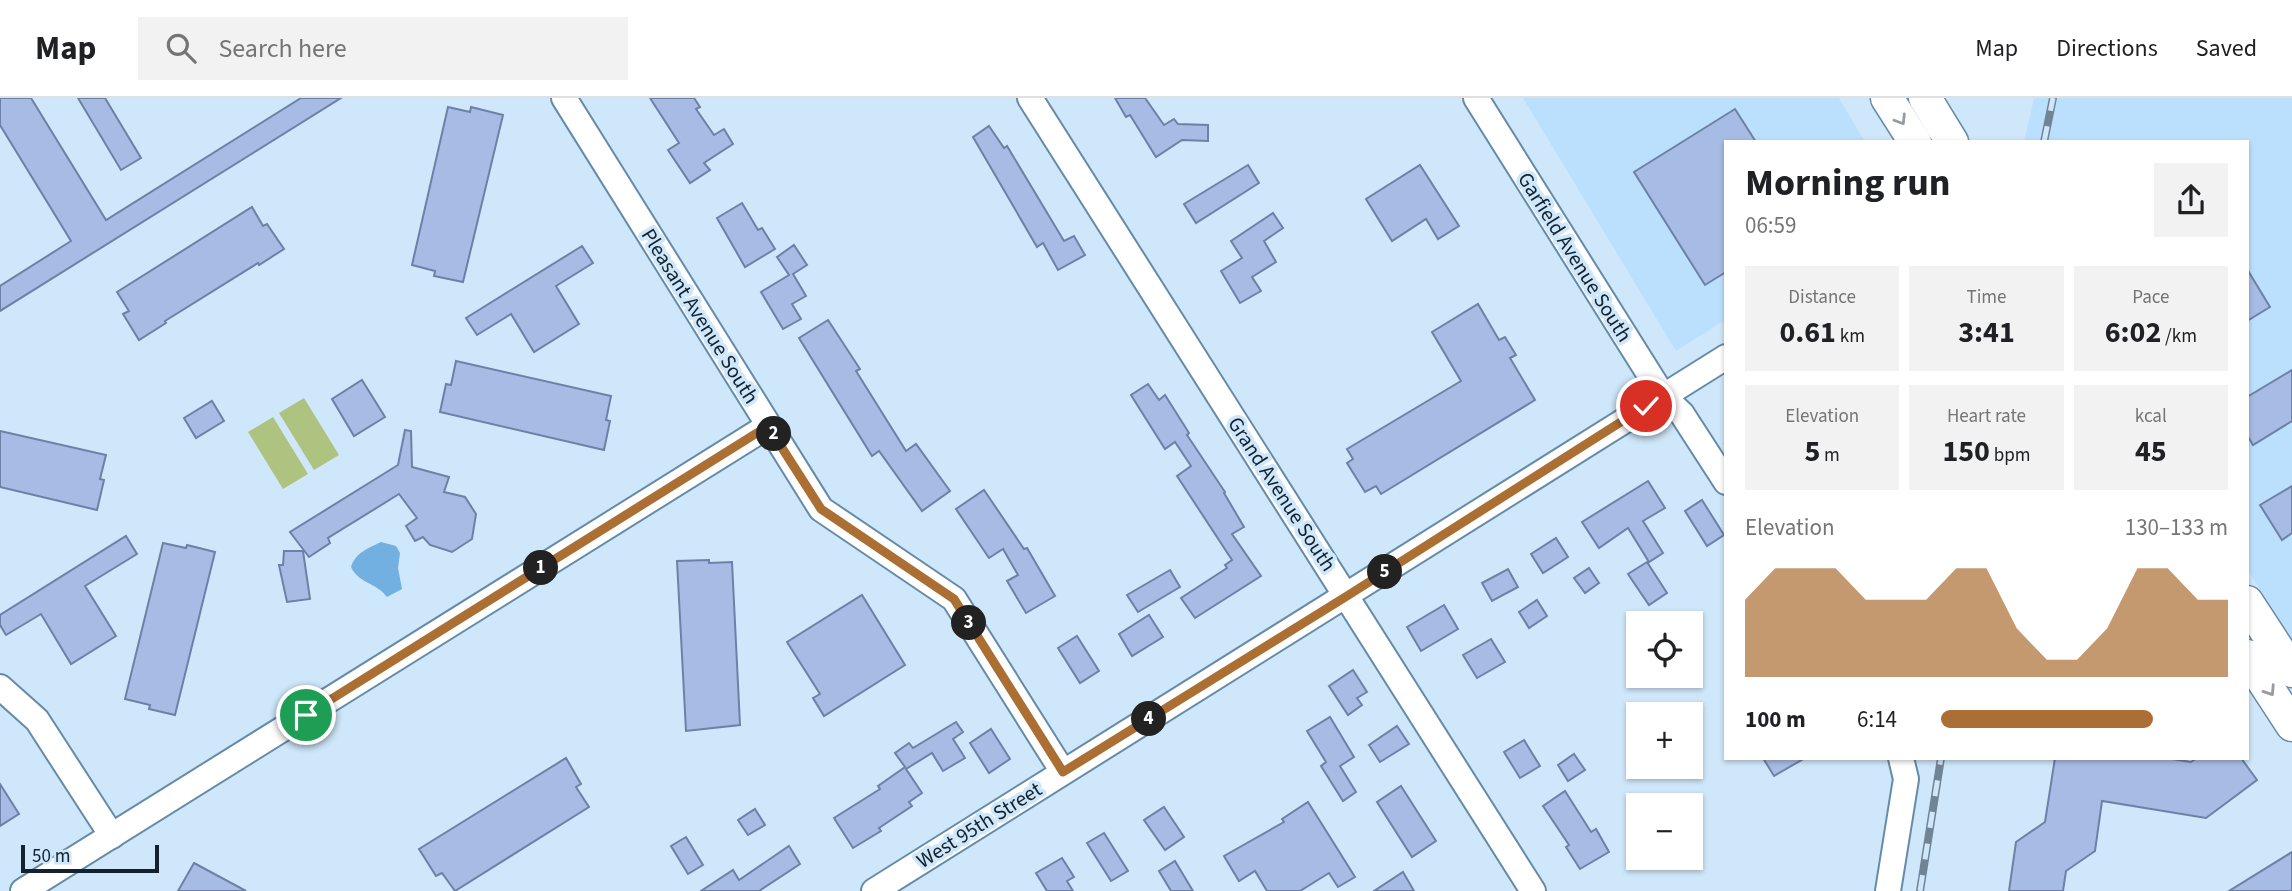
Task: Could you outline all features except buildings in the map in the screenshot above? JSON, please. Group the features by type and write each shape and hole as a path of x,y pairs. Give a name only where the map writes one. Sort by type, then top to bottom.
{"main road":[{"path":"1887,98 1914,140"},
{"path":"1925,98 1951,140"},
{"path":"2249,604 2292,671"},
{"path":"2249,659 2292,725"}],"street":[{"name":"Pleasant Avenue South","path":"564,98 821,509 954,599 1063,772"},
{"name":"Grand Avenue South","path":"1030,98 1532,891"},
{"name":"Garfield Avenue South","path":"1475,98 1663,396 1682,414 1724,479"},
{"name":"West 95th Street","path":"874,891 1724,358"},
{"path":"23,891 768,426"},
{"path":"0,687 37,720 112,836"},
{"path":"1888,891 1903,768"}],"shaded area":[{"path":"1523,98 1839,98 1864,140 1724,140 1724,321 1676,351"},
{"path":"2034,98 2292,98 2292,641 2249,572 2249,140 2024,140"},
{"path":"381,542 396,546 400,553 398,568 402,589 387,597 378,588 358,577 351,567 360,554"}],"green space":[{"path":"304,398 339,455 314,470 279,413"},
{"path":"273,417 308,474 283,489 248,432"}],"railway":[{"path":"2044,140 2053,98"},
{"path":"1920,891 1941,760"}],"route":[{"path":"306,715 768,426 821,509 954,599 1063,772 1646,406"}]}
